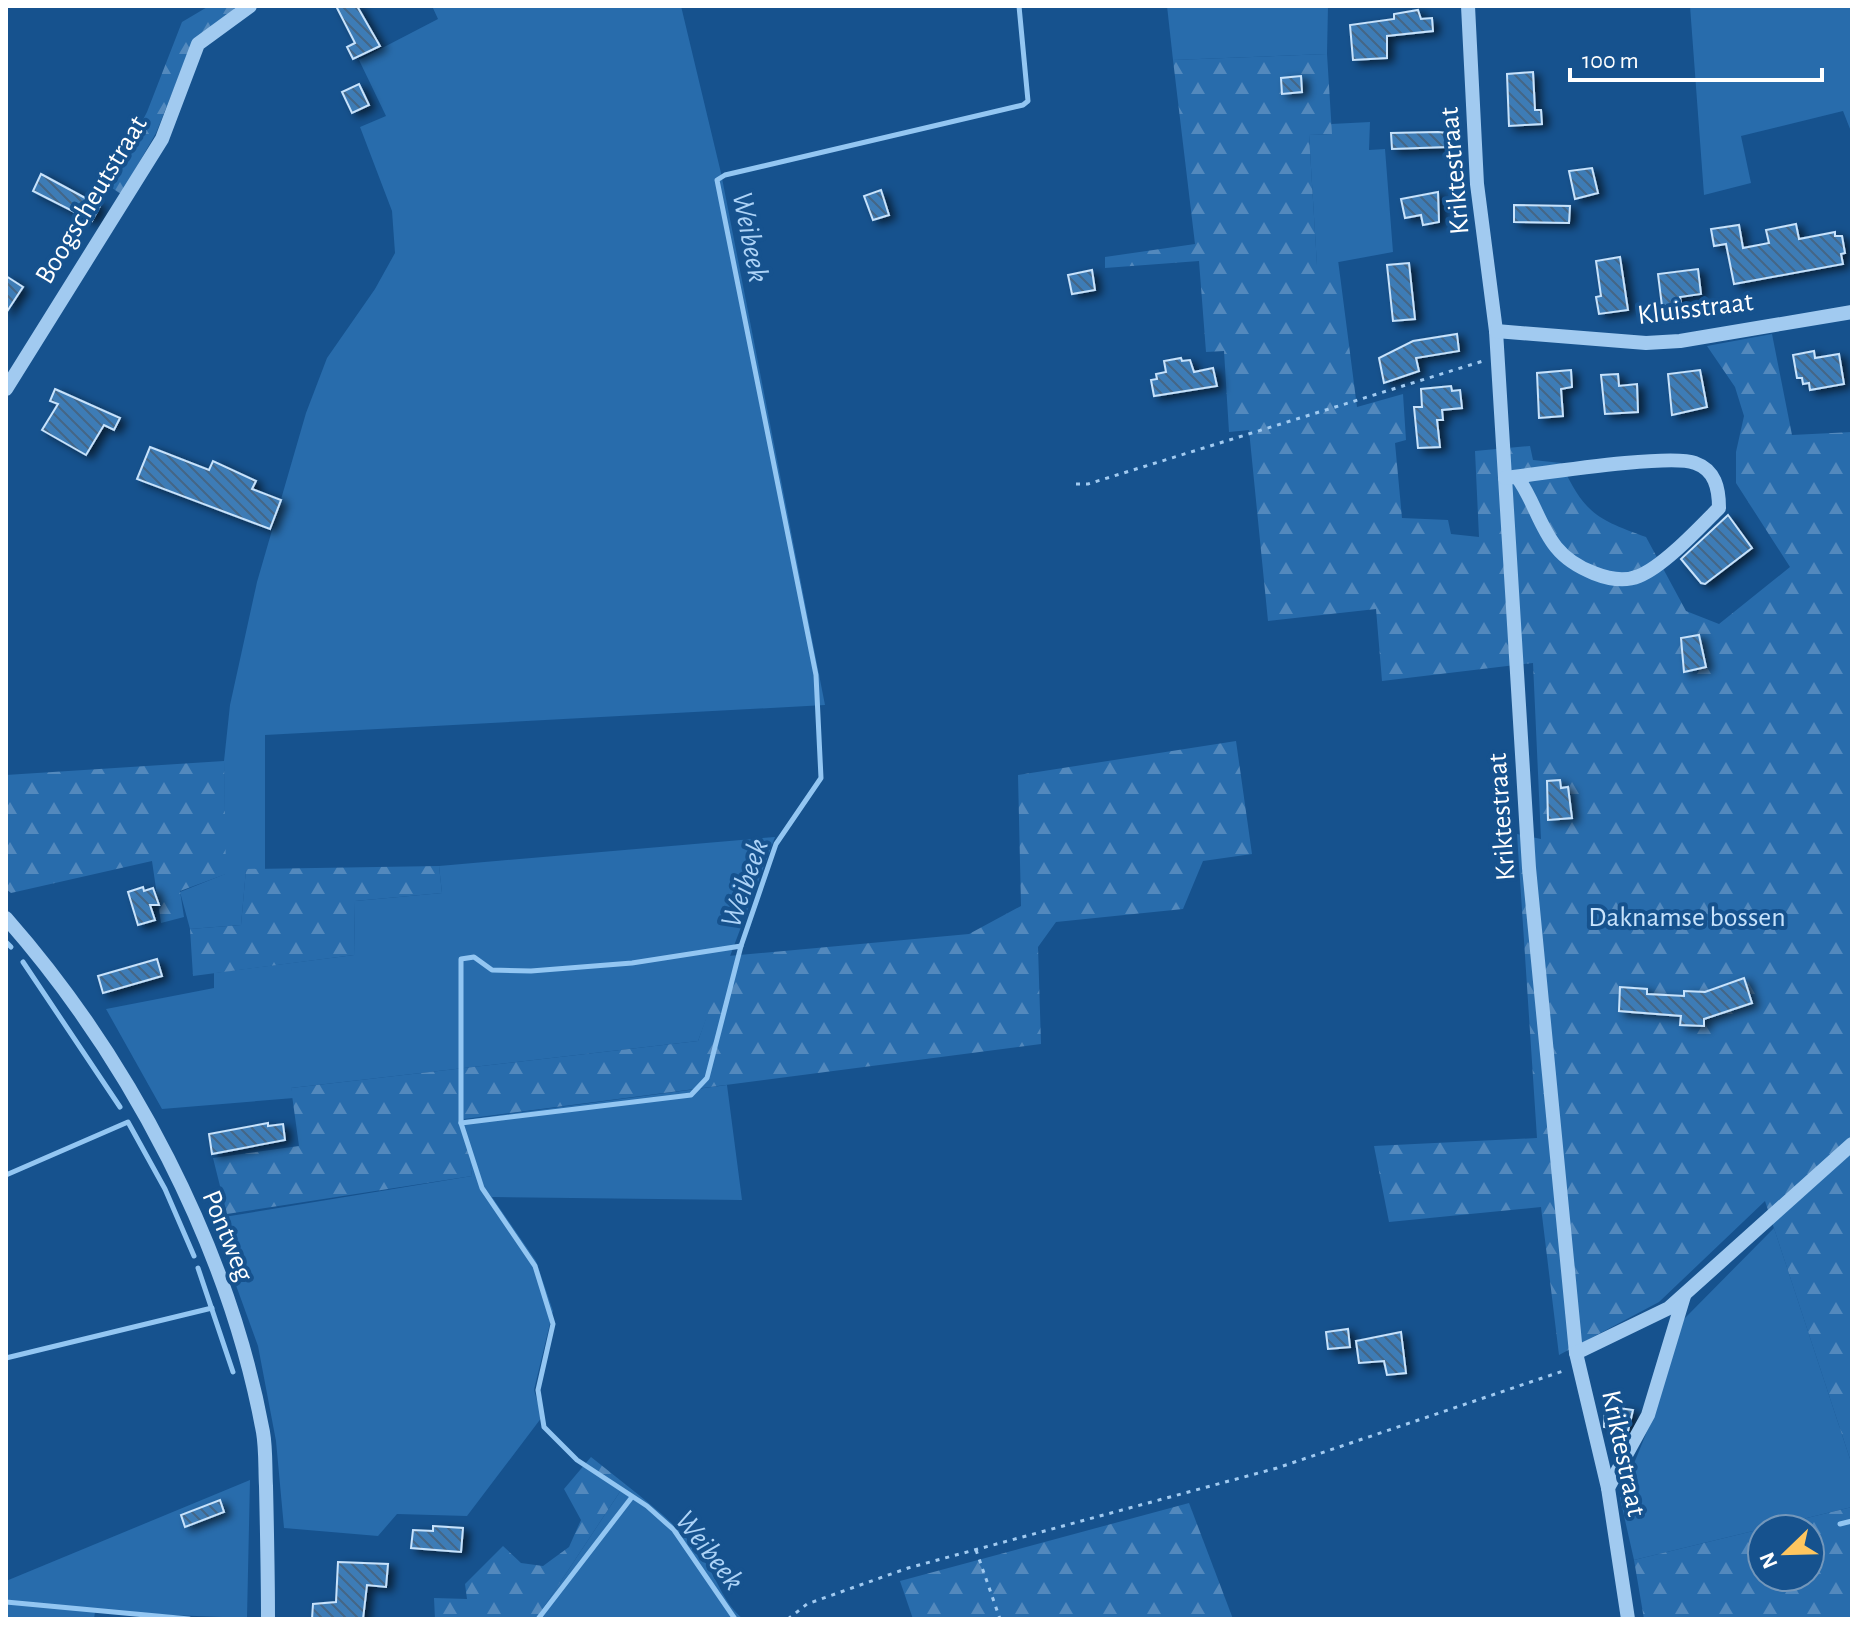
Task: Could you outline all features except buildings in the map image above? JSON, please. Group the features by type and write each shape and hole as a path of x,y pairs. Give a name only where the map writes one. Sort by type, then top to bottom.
{"street":[{"name":"Boogscheutstraat","path":"6,389 162,139 198,44 250,6"},
{"name":"Kriktestraat","path":"1468,6 1477,184 1511,477 1529,868 1576,1353 1608,1488 1628,1619"},
{"name":"Kluisstraat","path":"1496,331 1646,343 1680,341 1852,312"},
{"path":"1693,462 1710,472 1719,490 1719,508 1653,568 1638,577 1620,579 1586,570 1558,550 1511,477 1693,462"},
{"name":"Pontweg","path":"6,918 85,1018 154,1134 213,1259 244,1349 264,1435 268,1619"},
{"path":"1576,1353 1669,1308 1852,1144"},
{"path":"1608,1488 1648,1415 1685,1293"}],"path":[{"path":"1076,484 1088,484 1261,428 1343,407 1498,356"},
{"path":"788,1619 807,1604 908,1568 1277,1468 1566,1371 1576,1353"},
{"path":"976,1550 1000,1619"}],"green space":[{"path":"209,6 239,6 193,41 156,133 121,194 109,186 147,112 182,22"},
{"path":"432,6 681,6 721,173 825,705 265,735 265,869 246,870 241,925 190,929 180,892 225,874 224,761 230,705 257,582 306,413 327,358 375,289 395,253 392,211 360,127 386,116 359,60 438,19"},
{"path":"1167,6 1328,6 1327,54 1173,60"},
{"path":"1690,6 1852,6 1852,134 1843,111 1741,136 1751,183 1704,195"},
{"name":"Daknamse bossen","path":"1327,54 1332,134 1309,135 1317,265 1338,260 1357,407 1403,394 1406,440 1395,443 1402,518 1448,520 1451,534 1479,537 1475,451 1530,446 1533,460 1561,463 1577,493 1593,512 1646,537 1686,611 1719,624 1790,567 1736,483 1736,452 1744,416 1735,387 1707,346 1772,334 1792,435 1852,432 1852,1465 1765,1201 1659,1302 1559,1355 1541,1207 1389,1222 1374,1146 1537,1138 1517,834 1541,839 1533,663 1382,681 1376,609 1268,621 1249,430 1229,432 1224,351 1206,352 1199,261 1105,268 1105,257 1195,244 1173,60"},
{"path":"1370,122 1369,150 1385,149 1393,252 1317,266 1309,135 1331,134 1331,124"},
{"path":"1236,741 1252,854 1203,861 1183,909 1056,922 1038,947 1041,1044 464,1119 472,1176 227,1214 213,1158 299,1146 291,1088 698,1041 728,956 969,934 1021,906 1018,775"},
{"path":"224,761 226,874 180,891 184,917 161,923 152,861 11,893 6,889 6,775"},
{"path":"775,837 698,1041 291,1088 294,1098 162,1109 106,1009 214,988 214,973 354,955 355,901 442,893 439,866"},
{"path":"439,866 442,893 355,901 354,955 193,976 190,929 241,925 246,869"},
{"path":"727,1085 742,1200 492,1197 536,1261 553,1311 534,1390 542,1417 467,1516 397,1514 378,1536 284,1528 276,1441 258,1346 212,1219 472,1176 463,1120"},
{"path":"1774,1228 1852,1465 1852,1507 1826,1513 1746,1513 1746,1533 1634,1560 1620,1498 1652,1419 1683,1320"},
{"path":"591,1457 625,1484 536,1619 435,1619 434,1598 467,1599 465,1584 503,1546 521,1563 543,1566 569,1547 581,1520 564,1489"},
{"path":"250,1480 247,1618 95,1612 94,1619 6,1619 6,1581"},
{"path":"625,1484 688,1540 731,1606 743,1619 536,1619"},
{"path":"1189,1503 1233,1619 913,1619 900,1581"},
{"path":"1852,1507 1852,1619 1644,1619 1634,1560 1746,1533 1746,1593 1826,1593 1826,1513"}],"waterway":[{"name":"Weibeek","path":"735,1619 674,1530 647,1506 577,1460 544,1427 538,1390 553,1324 535,1266 482,1188 461,1123 691,1095 707,1078 741,946 776,844 821,778 816,675 717,180 725,175 1023,105 1028,101 1019,6"},
{"path":"6,942 11,947"},
{"path":"461,1123 461,959 474,957 492,970 531,971 632,963 741,946"},
{"path":"23,962 120,1107"},
{"path":"6,1175 128,1122 165,1189 194,1256"},
{"path":"198,1268 233,1372"},
{"path":"6,1358 212,1308"},
{"path":"538,1619 632,1497"},
{"path":"1840,1524 1852,1521"},
{"path":"6,1602 189,1619"}]}
